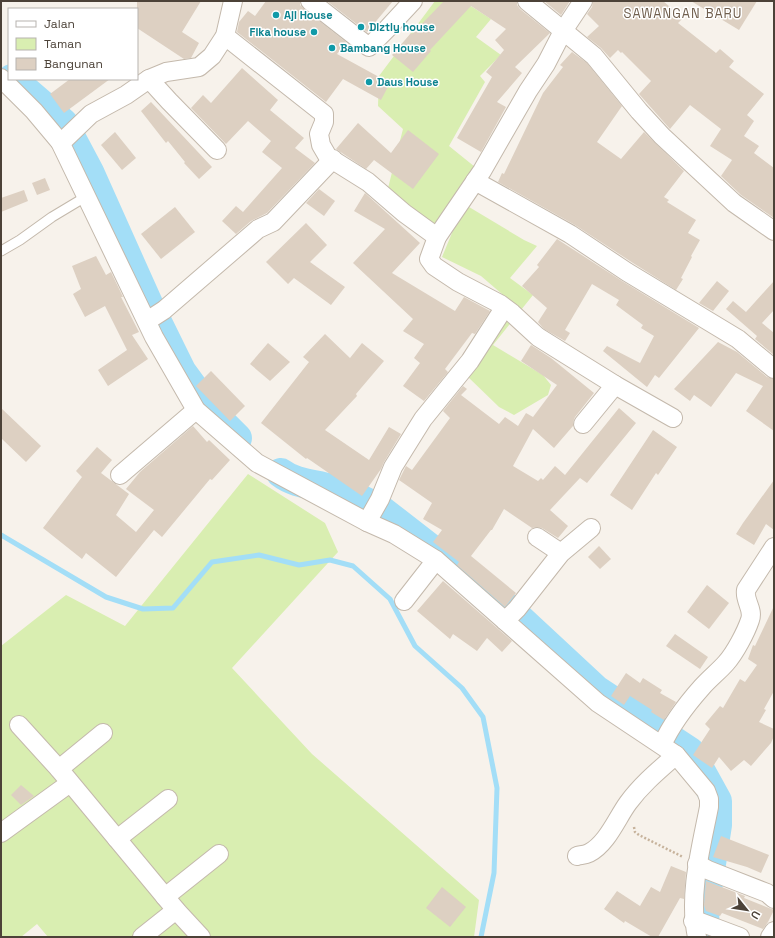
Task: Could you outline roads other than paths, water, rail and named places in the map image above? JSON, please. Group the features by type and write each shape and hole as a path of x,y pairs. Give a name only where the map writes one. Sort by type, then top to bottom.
{"street":[{"path":"63,140 91,114 126,95 149,79 166,72 199,67 212,56 221,44 225,36 233,1"},
{"path":"310,1 369,47 388,29 413,1"},
{"path":"527,1 594,56 639,111 662,136 734,202 774,231"},
{"path":"583,1 563,31 546,64 528,91 476,181 437,237 429,258 434,266 512,313 538,337 615,385 673,418"},
{"path":"225,36 324,114 324,122 319,134 321,145 328,157 368,182 404,213 437,237"},
{"path":"1,78 63,140 87,196 153,318 154,337 196,410 257,463 373,512 394,534 436,560 510,616 546,658 598,703 668,747 706,791 709,799 708,870 699,926 740,937"},
{"path":"149,79 217,150"},
{"path":"153,318 258,229 273,222 333,159"},
{"path":"476,181 570,234 634,276 738,339 774,369"},
{"path":"373,512 393,467 423,419 470,361 504,308"},
{"path":"583,424 615,385"},
{"path":"120,475 196,410"},
{"path":"510,616 561,554 591,528"},
{"path":"537,536 561,554"},
{"path":"577,856 589,853 604,840 616,824 628,803 652,775 668,747 672,724 702,687 728,662 751,619 750,609 745,595 746,590 774,547"},
{"path":"404,601 436,560"},
{"path":"19,725 64,776 171,904 201,937"},
{"path":"1,833 64,776 103,733"},
{"path":"117,839 168,798"},
{"path":"142,937 219,854"},
{"path":"708,870 767,893 774,899"},
{"path":"770,937 774,931"}],"lane":[{"path":"1,251 87,196"}],"waterway":[{"path":"13,80 63,123 89,172 149,306 181,371 211,412 237,438"},
{"path":"281,473 298,482 331,489 351,496 382,511 512,612 596,690 690,752 717,801 717,825 704,909 705,937"},
{"path":"1,535 106,597 143,609 173,608 212,562 259,555 299,565 330,560 353,566 390,599 415,646 462,688 483,717 497,788 494,873 481,937"}],"place":[{"name":"Aji House","path":"276,15"},
{"name":"Diztly house","path":"361,27"},
{"name":"Fika house","path":"314,32"},
{"name":"Bambang House","path":"332,48"},
{"name":"Daus House","path":"369,82"}],"district":[{"name":"SAWANGAN BARU","path":"683,13"}]}
